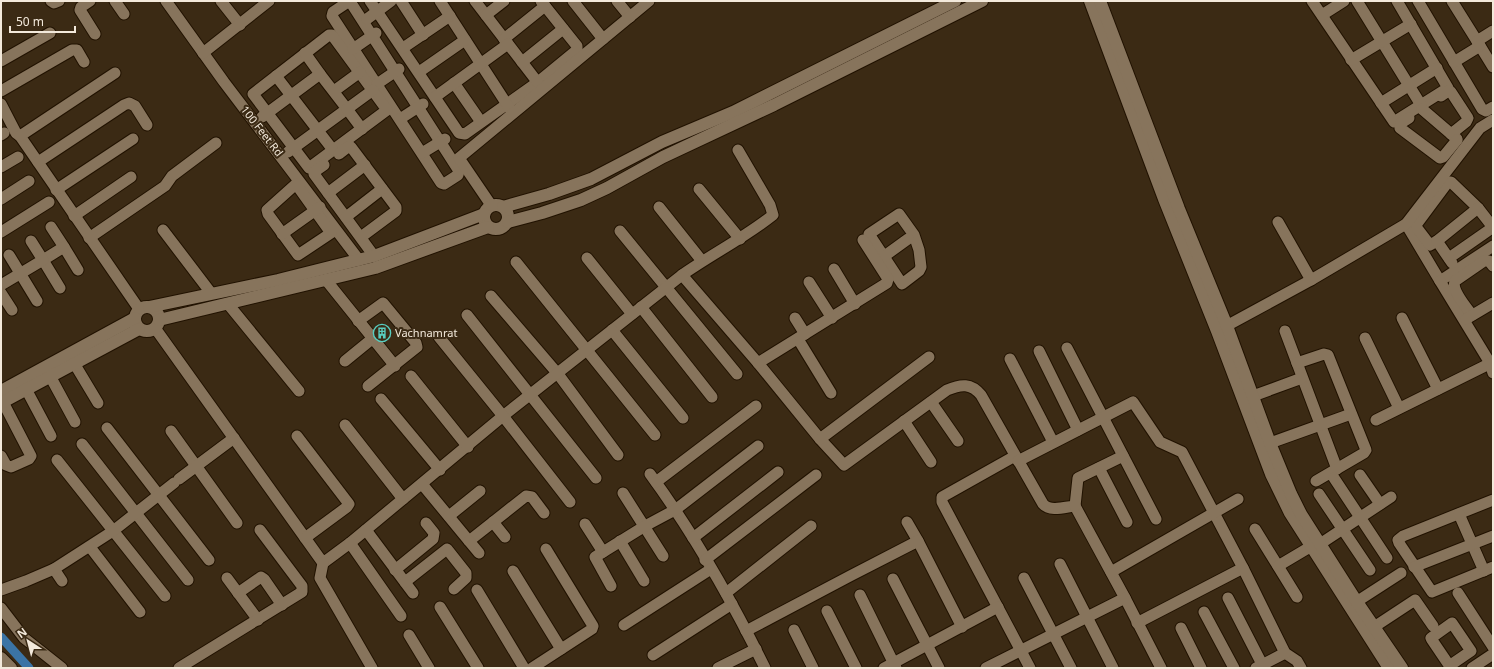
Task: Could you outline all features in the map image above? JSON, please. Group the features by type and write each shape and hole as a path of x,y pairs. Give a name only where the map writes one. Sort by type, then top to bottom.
{"street":[{"path":"51,1 54,3 59,1"},
{"path":"90,1 81,7 80,10 95,34"},
{"path":"115,1 124,14"},
{"name":"100 Feet Rd","path":"166,1 255,123 282,157 317,209 359,260"},
{"path":"220,1 240,25"},
{"path":"203,53 240,25 268,1"},
{"path":"356,1 367,19 374,35"},
{"path":"370,1 459,132 465,134 481,122 509,109"},
{"path":"367,19 391,1"},
{"path":"401,1 423,35"},
{"path":"440,1 509,109"},
{"path":"475,1 540,86"},
{"path":"486,15 504,1"},
{"path":"573,1 603,39"},
{"path":"617,1 630,17"},
{"path":"459,158 509,109 603,39 649,1"},
{"path":"2,399 26,389 74,363 140,316 211,293 278,280 374,256 493,209 549,194 591,179 662,142 733,112 955,1"},
{"path":"493,209 484,222 488,227 498,230 508,222 581,200 607,188 664,157 774,106 898,42 982,1"},
{"path":"1090,1 1164,199 1253,396 1291,494 1315,546"},
{"path":"1100,1 1222,328 1271,474 1290,513 1315,546 1353,604 1389,668"},
{"path":"1312,1 1394,122 1422,107 1448,91 1451,92 1468,118 1454,137 1443,157 1440,158 1400,128 1401,123 1422,107 1448,88 1438,68 1410,24 1403,1"},
{"path":"1322,16 1344,1"},
{"path":"1357,1 1422,107 1466,148"},
{"path":"1403,1 1480,128"},
{"path":"1418,1 1482,109 1486,111 1493,107"},
{"path":"1452,1 1493,67"},
{"path":"353,49 332,16 333,12 350,2 374,35 443,140 460,171 458,175 444,184 441,183 400,119 375,87 360,72 331,35 253,94 309,168 386,111 375,87 353,49"},
{"path":"435,97 481,64 543,4 578,49 540,86"},
{"path":"403,48 450,16"},
{"path":"1352,60 1410,24"},
{"path":"522,62 563,29"},
{"path":"1454,62 1493,31"},
{"path":"1,61 50,32"},
{"path":"353,49 374,35"},
{"path":"419,72 465,40"},
{"path":"1,92 72,50 77,50 84,62"},
{"path":"305,54 362,129"},
{"path":"1380,103 1438,68"},
{"path":"282,157 397,70"},
{"path":"334,91 360,72"},
{"path":"20,136 115,73"},
{"path":"255,123 320,74"},
{"path":"276,76 333,150"},
{"path":"454,83 481,122"},
{"path":"1,104 16,133 20,136 89,238 140,316 147,331 157,324 228,304 374,268 488,227"},
{"path":"38,162 124,105 129,104 135,106 147,125"},
{"path":"400,119 420,106"},
{"path":"1222,328 1311,280 1406,224 1480,128 1493,120"},
{"path":"56,190 133,139"},
{"path":"443,140 459,158 493,209 508,213 508,222"},
{"path":"422,153 443,140"},
{"path":"89,238 165,186 172,176 216,143"},
{"path":"361,237 396,211 395,205 351,147 349,147 314,172 314,174 374,256"},
{"path":"372,668 320,578 323,563 350,544 503,416 558,374 636,310 702,261 740,239 773,215 770,205 738,150"},
{"path":"1,167 18,157"},
{"path":"328,193 365,165"},
{"path":"74,216 131,177"},
{"path":"1,199 29,181"},
{"path":"1449,258 1492,228 1478,208 1451,182 1448,182 1416,225 1430,245 1478,208"},
{"path":"296,184 317,209 331,232 329,236 298,255 282,234 268,214 267,210 296,184"},
{"path":"346,217 382,188"},
{"path":"699,189 740,239"},
{"path":"1,232 49,202"},
{"path":"658,208 702,261"},
{"path":"282,234 317,209"},
{"path":"758,363 887,283 888,279 880,259 869,234 899,214 910,229 919,250 921,267 919,271 902,284 880,259 863,240"},
{"path":"1278,222 1311,280"},
{"path":"1406,224 1440,281 1468,318"},
{"path":"51,227 78,270"},
{"path":"163,230 211,293"},
{"path":"620,231 736,374"},
{"path":"880,259 908,239"},
{"path":"31,241 60,288"},
{"path":"1437,241 1457,270"},
{"path":"1440,281 1493,246"},
{"path":"1,286 64,247"},
{"path":"9,255 37,301"},
{"path":"587,258 636,310 712,397"},
{"path":"1376,420 1438,389 1492,366 1455,290 1454,284 1455,281 1484,261 1489,261 1493,266"},
{"path":"516,262 655,435"},
{"path":"834,269 855,304"},
{"path":"682,275 758,363 820,439 844,465 954,387 964,385 971,386 981,395 1046,507 1052,508 1075,506"},
{"path":"326,280 394,366"},
{"path":"809,282 832,318"},
{"path":"1,292 12,310"},
{"path":"491,296 558,374 618,455"},
{"path":"358,321 383,303 416,343 417,347 368,386"},
{"path":"1468,318 1493,303"},
{"path":"228,304 299,391"},
{"path":"2,399 140,316 156,310 158,314 157,324 234,438 323,563"},
{"path":"467,315 596,478"},
{"path":"795,318 802,336 831,393"},
{"path":"1402,318 1438,389"},
{"path":"612,330 683,418"},
{"path":"1285,331 1320,425 1335,474 1360,518 1387,558"},
{"path":"439,337 570,502"},
{"path":"1365,338 1399,408"},
{"path":"345,361 372,339"},
{"path":"1067,348 1156,519"},
{"path":"1039,351 1078,430"},
{"path":"1297,363 1324,354 1328,355 1365,452 1335,474 1316,481"},
{"path":"820,439 929,357"},
{"path":"1010,359 1053,442"},
{"path":"74,363 98,403"},
{"path":"50,376 75,422"},
{"path":"411,376 468,446"},
{"path":"1253,396 1302,378"},
{"path":"26,389 51,436"},
{"path":"1,456 6,465 11,467 29,459 31,456 2,399"},
{"path":"382,399 440,470"},
{"path":"931,402 958,441"},
{"path":"1030,668 942,502 942,497 1133,402 1160,442 1182,452 1243,568 1285,653 1297,661 1301,668"},
{"path":"756,406 653,478 693,538 726,593 765,668"},
{"path":"1270,443 1351,414"},
{"path":"904,422 931,462"},
{"path":"345,425 403,499"},
{"path":"107,428 209,560"},
{"path":"171,431 236,523"},
{"path":"297,436 350,504 305,538"},
{"path":"1,590 54,569 113,531 234,438"},
{"path":"82,444 188,580"},
{"path":"611,586 595,557 645,526 675,510 758,446"},
{"path":"1123,456 1078,478 1075,506 1161,668"},
{"path":"57,460 165,596"},
{"path":"1099,468 1127,522"},
{"path":"693,538 778,472"},
{"path":"705,560 816,475"},
{"path":"1360,475 1380,504"},
{"path":"422,484 479,554"},
{"path":"448,516 480,491"},
{"path":"623,493 663,556"},
{"path":"1319,494 1370,570"},
{"path":"469,541 528,496 532,497 544,513"},
{"path":"1278,566 1343,530 1391,497"},
{"path":"1111,572 1238,499"},
{"path":"1459,514 1472,544 1488,569 1432,592 1399,543 1400,538 1493,500"},
{"path":"493,522 505,537"},
{"path":"907,522 962,626"},
{"path":"395,570 433,540 434,533 426,523"},
{"path":"585,524 603,552"},
{"path":"726,593 811,526"},
{"path":"1255,529 1297,597"},
{"path":"179,668 282,605 299,594 302,589 302,586 260,530"},
{"path":"366,530 413,593"},
{"path":"1414,567 1493,536"},
{"path":"620,541 644,581"},
{"path":"746,631 918,542"},
{"path":"350,544 401,616"},
{"path":"90,546 140,612"},
{"path":"405,582 447,549 466,573 466,578 454,589"},
{"path":"532,668 592,629 593,626 546,549"},
{"path":"1060,564 1113,668"},
{"path":"1137,622 1243,568"},
{"path":"54,569 62,581"},
{"path":"624,625 711,569"},
{"path":"513,571 561,649"},
{"path":"1353,604 1401,574"},
{"path":"238,593 261,577 282,605"},
{"path":"227,578 258,620"},
{"path":"1024,578 1071,668"},
{"path":"893,579 939,668"},
{"path":"477,590 524,668"},
{"path":"1458,593 1493,647"},
{"path":"860,595 891,666 998,607"},
{"path":"986,668 1125,598"},
{"path":"1228,598 1261,667 1285,653"},
{"path":"1374,627 1415,600 1433,626"},
{"path":"653,654 732,604"},
{"path":"1353,604 1374,627 1402,668"},
{"path":"440,607 478,668"},
{"path":"1,608 24,638 62,668"},
{"path":"827,611 856,668"},
{"path":"1204,612 1234,668"},
{"path":"1181,628 1201,668"},
{"path":"794,630 813,668"},
{"path":"409,635 429,668"},
{"path":"722,667 756,649"},
{"path":"1472,668 1493,654"},
{"path":"1,658 11,668"}],"waterway":[{"path":"1,637 29,668"}],"place":[{"name":"Vachnamrat","path":"382,333"}]}
